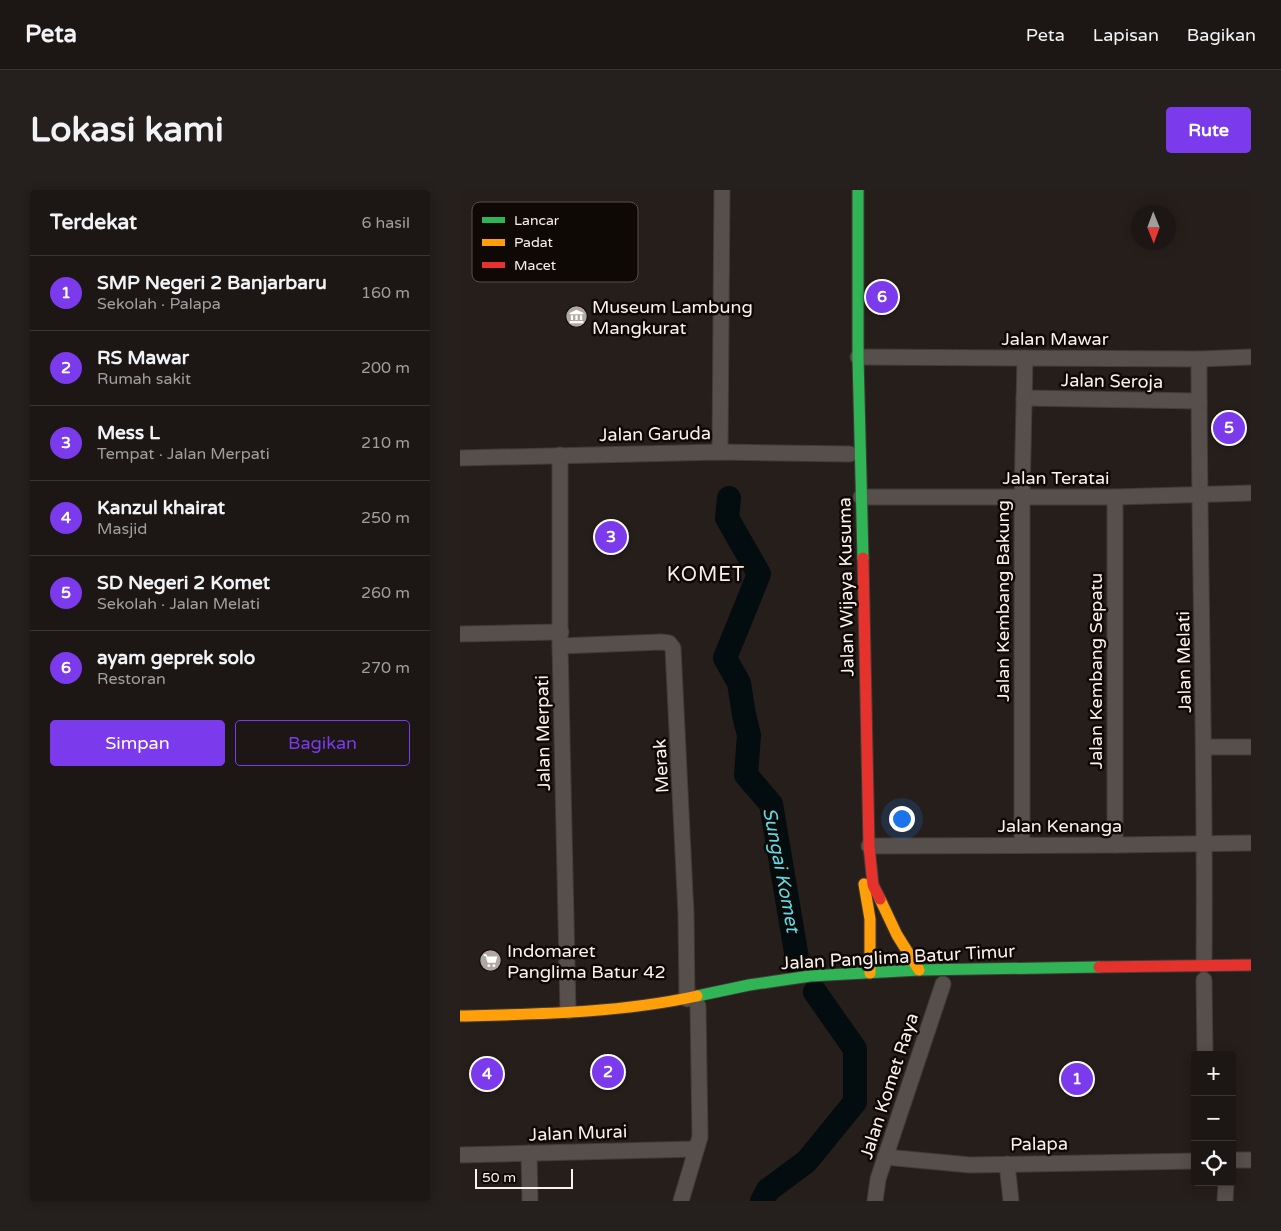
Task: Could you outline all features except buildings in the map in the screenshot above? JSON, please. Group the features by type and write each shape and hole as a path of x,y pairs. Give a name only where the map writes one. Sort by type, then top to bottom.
{"street":[{"path":"720,452 722,190"},
{"name":"Jalan Wijaya Kusuma","path":"848,190 858,357 861,497 858,845 870,919 870,973"},
{"name":"Jalan Wijaya Kusuma","path":"858,190 847,357 869,846 873,885 890,922 920,970"},
{"name":"Jalan Mawar","path":"858,357 1199,359 1251,357"},
{"name":"Jalan Kembang Bakung","path":"1022,844 1022,497 1025,358"},
{"name":"Jalan Melati","path":"1199,359 1199,494 1205,843 1204,1051"},
{"name":"Jalan Seroja","path":"1024,398 1199,401"},
{"name":"Jalan Garuda","path":"460,458 720,452 850,454"},
{"name":"Jalan Merpati","path":"560,455 560,639 566,1018"},
{"name":"Jalan Teratai","path":"861,497 1115,497 1251,493"},
{"name":"Jalan Kembang Sepatu","path":"1115,497 1115,846"},
{"path":"460,634 560,639"},
{"name":"Merak","path":"560,639 661,642 669,643 673,648 692,1002"},
{"path":"1204,747 1251,747"},
{"name":"Jalan Kenanga","path":"869,846 1022,844 1115,846 1251,843"},
{"name":"Jalan Panglima Batur Timur","path":"692,1002 749,985 810,976 920,970 1204,976 1251,965"},
{"name":"Jalan Komet Raya","path":"875,1201 878,1179 943,984"},
{"name":"Jalan Panglima Batur Timur","path":"460,1016 566,1018 614,1008 745,998"},
{"path":"680,1201 700,1137 692,1002"},
{"name":"Jalan Murai","path":"460,1155 696,1149"},
{"path":"529,1154 530,1201"},
{"name":"Palapa","path":"885,1157 970,1165 1191,1161"},
{"path":"1236,1160 1251,1160"},
{"path":"1008,1164 1011,1201"},
{"path":"1225,1201 1226,1186"}],"waterway":[{"name":"Sungai Komet","path":"729,498 727,518 759,574 725,658 739,683 749,735 746,775 771,804 799,970"},
{"name":"Sungai Komet","path":"762,1201 768,1190 807,1161 855,1102 855,1049 815,992"}],"traffic: fast":[{"path":"858,190 858,357 863,558"},
{"path":"697,996 749,985 810,976 919,970 1099,967"}],"traffic: slow":[{"path":"864,884 870,919 870,973"},
{"path":"880,899 897,935 919,970"},
{"path":"460,1016 609,1009 668,1002 697,996"}],"traffic: jam":[{"path":"863,558 869,846 873,885 880,899"},
{"path":"1099,967 1251,965"}],"place":[{"name":"ayam geprek solo","path":"882,297"},
{"name":"Museum Lambung Mangkurat","path":"576,317"},
{"name":"SD Negeri 2 Komet","path":"1229,428"},
{"name":"Mess L","path":"611,537"},
{"name":"Indomaret Panglima Batur 42","path":"491,961"},
{"name":"RS Mawar","path":"608,1072"},
{"name":"Kanzul khairat","path":"487,1074"},
{"name":"SMP Negeri 2 Banjarbaru","path":"1077,1079"}],"district":[{"name":"KOMET","path":"706,575"}]}
